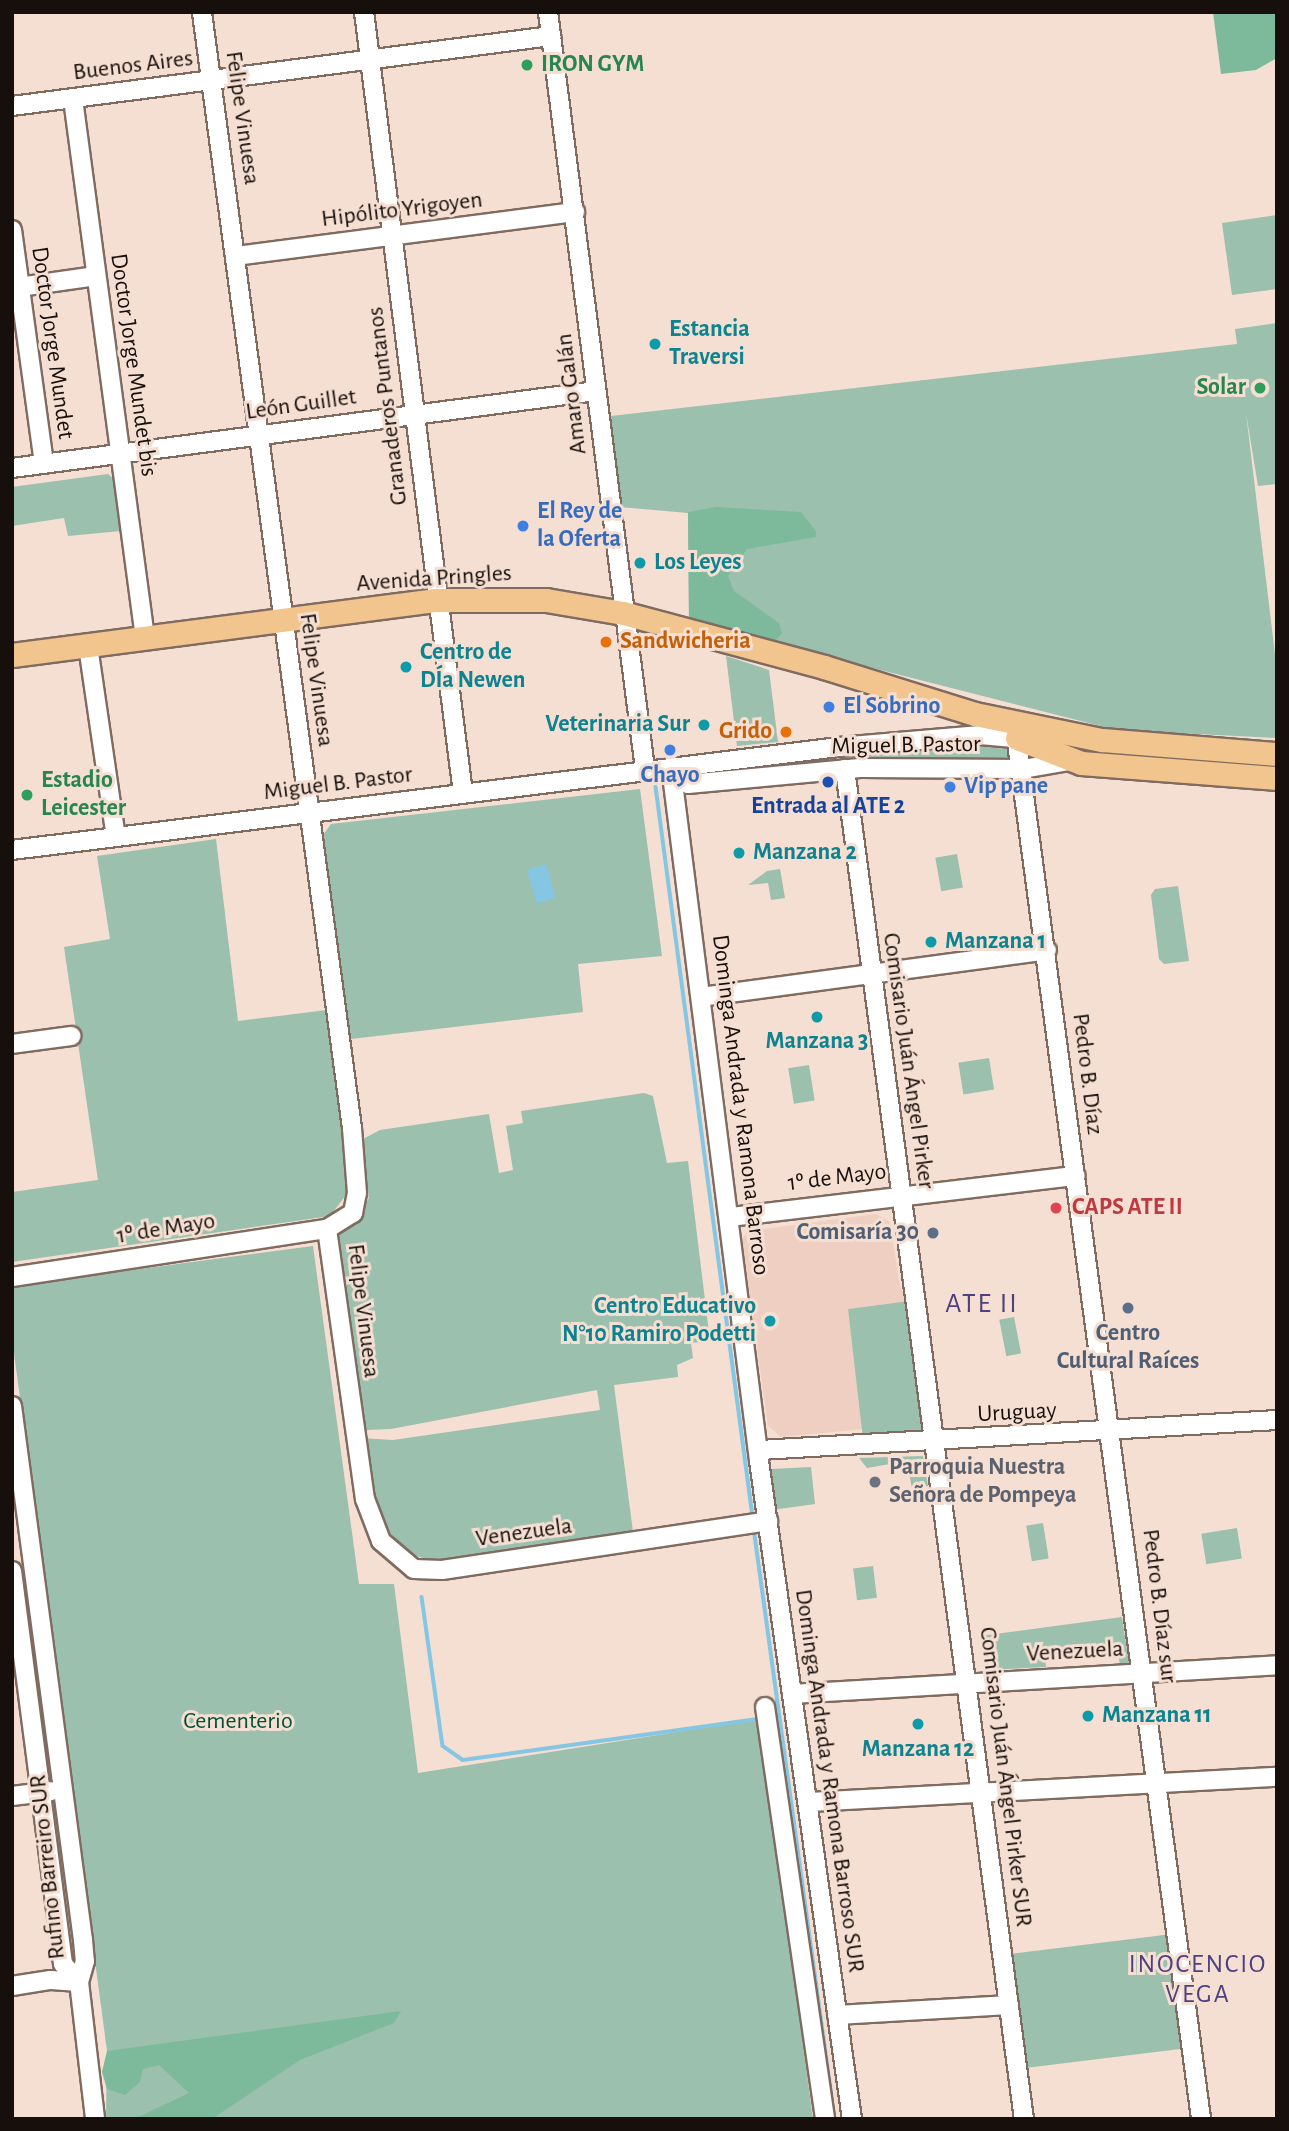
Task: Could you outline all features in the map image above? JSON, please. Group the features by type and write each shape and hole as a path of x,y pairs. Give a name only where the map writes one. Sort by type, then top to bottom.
{"main road":[{"name":"Avenida Pringles","path":"12,655 436,600 536,599 623,613 1015,730"},
{"path":"1015,730 1277,754"},
{"path":"1015,730 1069,761 1277,778"}],"street":[{"name":"Felipe Vinuesa","path":"202,12 311,812 357,1194 353,1213 327,1229 353,1424 365,1499 381,1541 414,1569 434,1570"},
{"name":"Granaderos Puntanos","path":"364,12 436,600 463,793"},
{"name":"Amaro Galán","path":"548,12 645,769"},
{"name":"Buenos Aires","path":"12,106 551,36"},
{"name":"Doctor Jorge Mundet bis","path":"73,99 145,638"},
{"name":"Hipólito Yrigoyen","path":"236,256 575,212"},
{"name":"Doctor Jorge Mundet","path":"12,230 16,287 44,464"},
{"path":"16,287 96,276"},
{"name":"León Guillet","path":"12,468 596,391"},
{"path":"88,646 116,837"},
{"name":"Miguel B. Pastor","path":"12,850 645,769 1015,730"},
{"name":"Pedro B. Díaz","path":"1015,730 1023,769 1112,1432"},
{"name":"Miguel B. Pastor","path":"671,767 688,784 845,769 1023,769 1069,761"},
{"name":"Dominga Andrada y Ramona Barroso","path":"671,767 760,1450"},
{"name":"Comisario Juán Ángel Pirker","path":"845,769 936,1442"},
{"path":"701,997 1047,950"},
{"path":"12,1044 71,1036"},
{"name":"1º de Mayo","path":"730,1217 1076,1176"},
{"name":"1º de Mayo","path":"12,1277 327,1229"},
{"name":"Rufino Barreiro SUR","path":"12,1406 65,1790 85,1961 79,1982"},
{"name":"Uruguay","path":"760,1450 1112,1432 1277,1420"},
{"name":"Pedro B. Díaz sur","path":"1112,1432 1160,1785"},
{"name":"Comisario Juán Ángel Pirker SUR","path":"936,1442 1024,2119"},
{"name":"Dominga Andrada y Ramona Barroso SUR","path":"760,1450 852,2119"},
{"name":"Venezuela","path":"434,1570 768,1521"},
{"name":"Rufino Barreiro SUR","path":"12,1571 63,1964 79,1982"},
{"path":"15,1606 40,1603"},
{"name":"Venezuela","path":"792,1694 1277,1665"},
{"path":"765,1707 825,2119"},
{"path":"808,1802 1277,1777"},
{"path":"1160,1785 1201,2119"},
{"path":"12,1796 65,1790"},
{"path":"12,1986 51,1980 79,1982 95,2119"},
{"path":"837,2015 1010,2005"}],"shaded area":[{"path":"876,1214 890,1222 900,1287 909,1301 848,1309 863,1429 781,1437 768,1426 742,1239 748,1231"}],"green space":[{"path":"1213,12 1277,12 1277,58 1256,70 1221,74"},
{"path":"1277,215 1277,289 1232,295 1222,223"},
{"path":"1277,323 1277,484 1258,486 1246,413 1277,671 1277,738 1116,730 689,621 688,513 620,507 611,416 1237,344 1235,329"},
{"path":"108,474 114,479 121,531 68,536 64,518 12,526 12,487"},
{"path":"716,507 801,512 816,531 816,537 747,549 728,576 734,591 779,623 782,633 774,642 689,621 688,512"},
{"path":"726,656 769,670 778,742 737,746"},
{"path":"995,743 1012,748 1013,762 699,779 690,774"},
{"path":"640,789 662,956 578,964 583,1012 351,1039 323,835 331,824"},
{"path":"216,839 238,1021 327,1010 350,1178 346,1195 330,1216 12,1262 12,1192 98,1180 64,947 110,939 97,856"},
{"path":"957,854 963,887 941,891 935,858"},
{"path":"780,869 785,898 771,900 768,883 748,885 767,871"},
{"path":"1178,886 1189,961 1164,964 1159,959 1151,895 1155,889"},
{"path":"989,1058 994,1090 963,1094 958,1063"},
{"path":"809,1065 815,1101 794,1104 788,1068"},
{"path":"644,1093 653,1096 667,1163 688,1161 710,1341 691,1343 693,1358 677,1365 678,1377 614,1385 633,1532 443,1559 428,1560 409,1553 381,1523 360,1438 393,1440 600,1410 597,1390 391,1429 367,1430 359,1424 333,1256 337,1234 351,1225 369,1198 361,1140 380,1130 489,1114 499,1173 513,1170 506,1126 523,1123 521,1111"},
{"name":"Cementerio","path":"313,1246 359,1584 394,1584 418,1773 759,1719 813,2119 106,2119 107,2051 12,1338 12,1286"},
{"path":"909,1301 926,1429 922,1435 863,1439 848,1309"},
{"path":"1014,1317 1021,1353 1006,1356 999,1320"},
{"path":"923,1456 928,1486 912,1489 907,1461 867,1468 859,1458"},
{"path":"811,1467 815,1504 772,1510 767,1474 772,1469"},
{"path":"1043,1523 1049,1559 1032,1561 1026,1526"},
{"path":"1237,1528 1242,1559 1206,1564 1201,1534"},
{"path":"873,1566 877,1598 857,1600 853,1568"},
{"path":"1122,1617 1129,1663 1120,1664 1118,1655 1045,1658 1046,1667 986,1670 980,1636"},
{"path":"1172,1934 1186,2048 1025,2068 1011,1954"},
{"path":"401,2011 394,2023 300,2060 212,2119 134,2119 189,2093 159,2065 143,2069 140,2082 125,2095 107,2089 102,2072 107,2051"}],"water":[{"path":"546,864 556,898 536,903 527,870"}],"waterway":[{"path":"656,787 753,1517"},
{"path":"754,1528 835,2119"},
{"path":"422,1597 443,1746 463,1760 759,1719"}],"place":[{"name":"IRON GYM","path":"527,65"},
{"name":"Estancia Traversi","path":"655,344"},
{"name":"Solar","path":"1260,388"},
{"name":"El Rey de la Oferta","path":"523,526"},
{"name":"Los Leyes","path":"640,563"},
{"name":"Sandwicheria","path":"606,642"},
{"name":"Centro de DÍa Newen","path":"406,667"},
{"name":"El Sobrino","path":"829,707"},
{"name":"Veterinaria Sur","path":"704,725"},
{"name":"Grido","path":"786,732"},
{"name":"Chayo","path":"670,750"},
{"name":"Entrada al ATE 2","path":"828,782"},
{"name":"Vip pane","path":"950,787"},
{"name":"Estadio Leicester","path":"27,795"},
{"name":"Manzana 2","path":"739,853"},
{"name":"Manzana 1","path":"931,942"},
{"name":"Manzana 3","path":"817,1017"},
{"name":"CAPS ATE II","path":"1056,1208"},
{"name":"Comisaría 30","path":"933,1233"},
{"name":"Centro Cultural Raíces","path":"1128,1308"},
{"name":"Centro Educativo N°10 Ramiro Podetti","path":"770,1321"},
{"name":"Parroquia Nuestra Señora de Pompeya","path":"875,1482"},
{"name":"Manzana 11","path":"1088,1716"},
{"name":"Manzana 12","path":"918,1724"}],"district":[{"name":"ATE II","path":"982,1304"},
{"name":"INOCENCIO VEGA","path":"1198,1980"}]}
